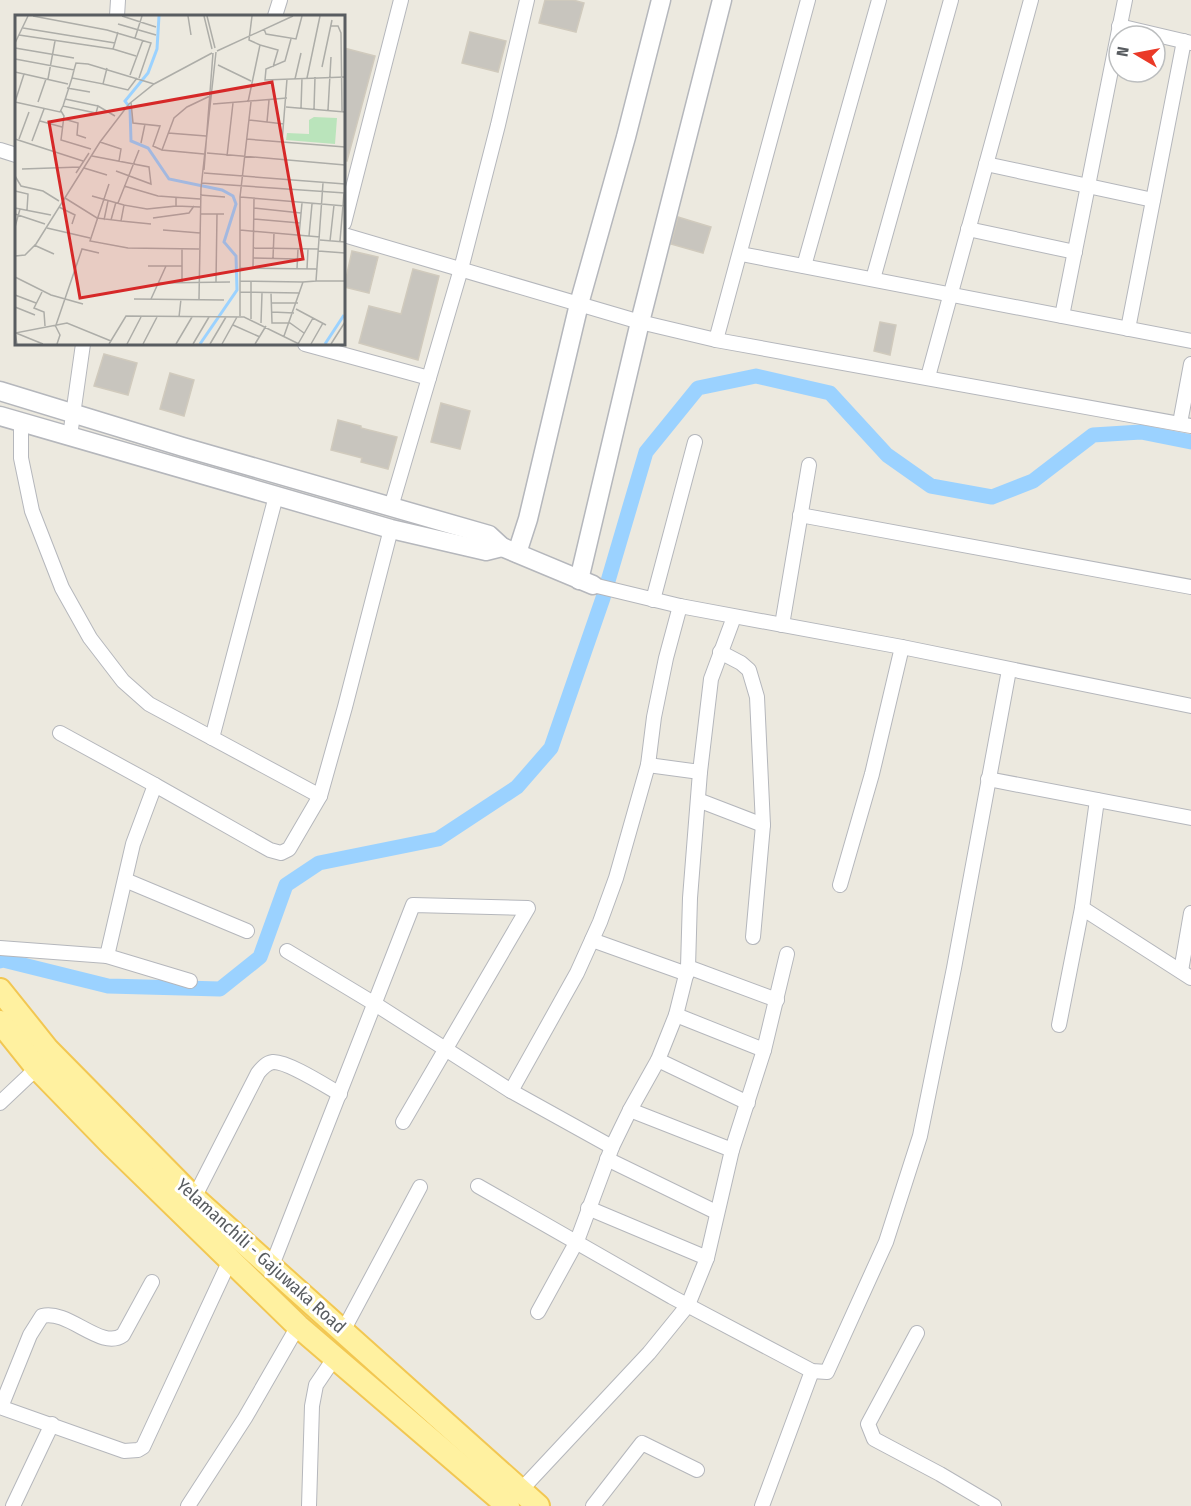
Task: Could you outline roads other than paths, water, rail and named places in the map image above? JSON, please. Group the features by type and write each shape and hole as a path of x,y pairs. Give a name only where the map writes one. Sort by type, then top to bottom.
{"main road":[{"name":"Yelamanchili - Gajuwaka Road","path":"0,991 26,1039 37,1068 111,1144 298,1326 514,1498 538,1506"},
{"name":"Yelamanchili - Gajuwaka Road","path":"0,1022 48,1050 194,1198 343,1331 514,1498"}],"street":[{"path":"117,15 118,0"},
{"path":"275,15 280,0"},
{"path":"391,507 461,269 527,0"},
{"path":"509,550 528,519 579,304 626,137 661,0"},
{"path":"586,583 640,322 722,0"},
{"path":"716,340 808,0"},
{"path":"804,266 879,0"},
{"path":"873,279 951,0"},
{"path":"928,377 1031,0"},
{"path":"1119,24 1125,0"},
{"path":"345,219 398,1"},
{"path":"1128,328 1153,200 1188,42 1167,37"},
{"path":"1062,316 1108,84"},
{"path":"0,150 15,155"},
{"path":"987,164 1153,200"},
{"path":"968,229 1075,252"},
{"path":"345,236 640,322 716,340 1185,424 1191,364"},
{"path":"741,254 1191,341"},
{"path":"70,436 75,414 83,345"},
{"path":"309,345 429,378"},
{"path":"0,391 183,447 489,534 509,550 586,583 612,591 1191,706"},
{"path":"0,416 391,529 486,551 509,550"},
{"path":"21,423 21,459 32,511 62,588 90,638 123,681 149,704 320,796"},
{"path":"653,600 695,442"},
{"path":"782,625 809,465"},
{"path":"212,738 276,496"},
{"path":"800,514 1191,587"},
{"path":"60,733 270,850 281,853 289,849 320,796 391,529"},
{"path":"511,1091 577,973 616,878 648,765 654,717 666,658 681,606"},
{"path":"538,1312 577,1241 609,1153 658,1060 676,1015 688,970 690,898 700,772 711,679 734,617"},
{"path":"840,885 872,774 902,647"},
{"path":"720,652 749,670 757,697 763,825 753,937"},
{"path":"478,1186 688,1305 812,1371 827,1372 886,1242 920,1136 954,968 1009,670"},
{"path":"648,765 700,772"},
{"path":"988,779 1191,818"},
{"path":"107,956 133,844 155,785"},
{"path":"698,800 763,825"},
{"path":"1059,1025 1082,908 1096,800"},
{"path":"124,880 247,931"},
{"path":"271,1268 413,905 528,908 402,1122"},
{"path":"1082,908 1186,974 1191,914"},
{"path":"592,940 777,1000"},
{"path":"0,948 107,956 190,981"},
{"path":"287,951 375,1004 609,1153 716,1212"},
{"path":"514,1498 650,1353 688,1305 707,1258 732,1150 764,1050 787,954"},
{"path":"676,1015 764,1050"},
{"path":"658,1060 748,1103"},
{"path":"194,1198 258,1073 264,1066 270,1063 283,1063 340,1094"},
{"path":"0,1103 37,1068"},
{"path":"630,1110 732,1150"},
{"path":"343,1331 420,1187"},
{"path":"588,1208 707,1258"},
{"path":"152,1282 123,1335 118,1339 104,1338 60,1316 42,1316 30,1335 1,1407 124,1451 138,1450 143,1447 230,1260"},
{"path":"188,1506 245,1418 298,1326"},
{"path":"917,1333 868,1424 870,1433 874,1439 994,1506"},
{"path":"309,1506 312,1406 316,1385 335,1357"},
{"path":"762,1506 812,1371"},
{"path":"13,1506 52,1424"},
{"path":"593,1506 642,1443 697,1470"}],"waterway":[{"path":"0,961 108,986 220,989 260,957 286,885 319,863 438,839 517,787 551,748 603,598 646,452 698,388 756,376 830,393 887,455 931,486 992,497 1033,481 1093,435 1141,432 1191,442"}]}
